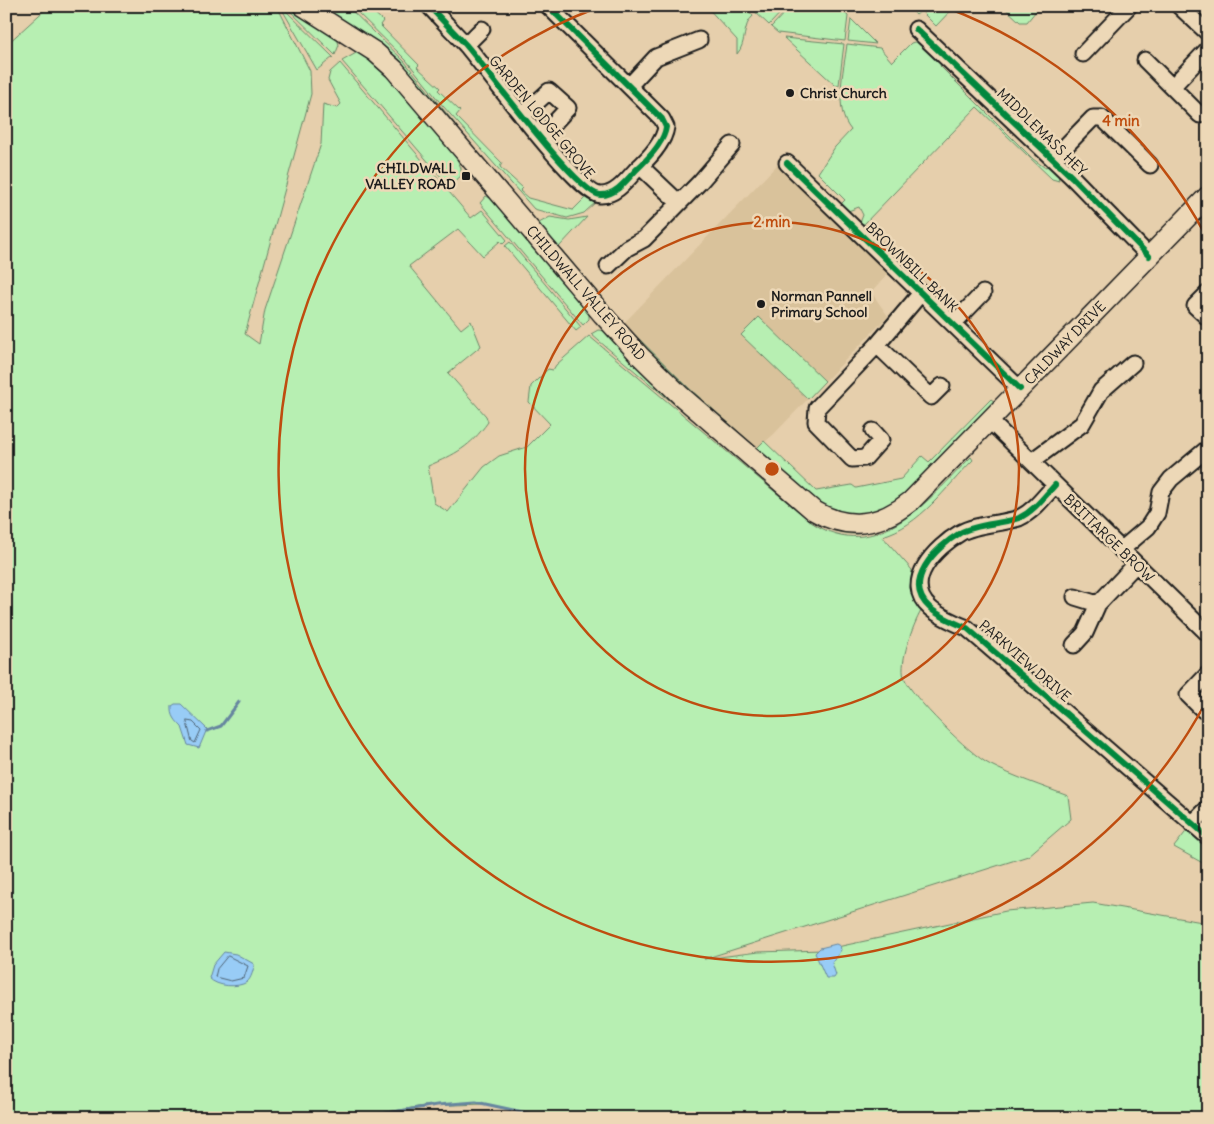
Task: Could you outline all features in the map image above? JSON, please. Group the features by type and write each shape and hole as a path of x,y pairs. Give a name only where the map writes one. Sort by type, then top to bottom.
{"main road":[{"name":"CHILDWALL VALLEY ROAD","path":"303,6 375,52 394,69 603,315 681,396 733,443 813,510 829,519 841,523 858,524 875,521 899,510"},
{"name":"CALDWAY DRIVE","path":"899,510 1208,196"}],"street":[{"name":"GARDEN LODGE GROVE","path":"429,6 466,45 564,166 591,193 601,196 616,191 640,166 659,144 666,127 662,119 548,6"},
{"path":"1083,54 1129,6"},
{"path":"1184,8 1208,34"},
{"path":"466,45 482,29"},
{"name":"MIDDLEMASS HEY","path":"916,29 1053,159 1149,256"},
{"path":"629,86 656,57 699,40"},
{"path":"1172,87 1208,49"},
{"path":"1145,60 1200,115"},
{"name":"GARDEN LODGE GROVE","path":"522,116 549,91 568,108 541,137"},
{"path":"1053,159 1093,118 1102,118 1151,165"},
{"path":"608,266 626,248 644,239 680,203 732,145"},
{"name":"BROWNBILL BANK","path":"787,163 1020,389"},
{"path":"640,166 680,203"},
{"name":"BROWNBILL BANK","path":"873,431 881,440 865,458 852,458 816,422 817,408 877,345 920,293"},
{"path":"953,324 984,293"},
{"path":"1208,293 1195,306 1208,318"},
{"path":"877,345 931,397 942,386"},
{"path":"1032,461 1082,424 1101,391 1133,363"},
{"name":"BRITTARGE BROW","path":"989,420 1121,550 1205,626"},
{"path":"1121,550 1148,528 1157,513 1161,492 1172,479 1208,448"},
{"name":"PARKVIEW DRIVE","path":"1055,485 1033,509 1019,518 961,532 930,558 919,576 919,590 929,608 967,628 1208,837"},
{"path":"1074,645 1085,633 1098,604 1136,564"},
{"path":"1075,597 1098,604"},
{"path":"1203,710 1188,695 1208,674"},
{"path":"1192,824 1208,808"}],"shaded area":[{"name":"Norman Pannell Primary School","path":"777,165 888,273 871,292 888,316 774,434 758,448 690,389 624,323"}],"green space":[{"path":"49,6 277,6 310,71 311,94 245,334 259,344 265,310 321,144 323,104 337,108 341,104 328,80 330,72 340,63 471,218 482,210 507,240 503,244 500,241 483,256 458,229 409,266 461,329 471,321 481,346 448,373 486,416 488,422 475,438 462,449 428,466 434,503 448,512 484,467 499,456 527,447 550,424 529,402 531,386 548,369 553,370 556,365 589,336 811,522 835,534 858,536 879,532 900,522 919,508 971,457 973,460 920,515 896,531 882,536 912,570 910,588 921,611 914,625 905,653 903,662 904,677 929,711 956,738 980,758 1008,773 1068,796 1071,819 1028,856 704,959 758,952 823,950 1006,911 1093,903 1208,923 1208,1118 546,1118 484,1104 424,1106 351,1118 6,1118 6,45"},
{"path":"285,6 299,9 306,13 337,38 339,45 335,55"},
{"path":"314,6 347,6 404,61 455,124 452,128"},
{"path":"351,6 367,6 383,21 380,25 419,65 417,67 440,88 438,90 460,111 456,116 502,163 500,167 523,188 520,191 528,198 573,210 587,196 597,201 584,213 567,218 534,209 443,106 406,60"},
{"path":"706,6 750,6 748,10 753,16 747,24 742,45 737,54 737,40"},
{"path":"754,6 787,6 769,25 754,11"},
{"path":"791,6 837,6 848,16 845,41 778,33 771,27"},
{"path":"907,6 955,6 936,26 921,11 916,15"},
{"path":"1003,6 1040,6 1027,22 1020,22"},
{"path":"284,9 333,57 317,70 283,11"},
{"path":"851,19 876,44 848,41"},
{"path":"784,38 844,44 839,85 836,86"},
{"path":"918,41 944,60 940,66 1033,159 1044,167 1050,166 1058,174 1059,181 1052,179 977,107 864,224 860,223 863,215 859,207 848,211 840,205 845,200 818,173 835,147 851,130 842,111 841,100 847,44 880,48 892,62 911,43"},
{"path":"358,52 376,61 454,152 461,168 461,176 449,186 342,61"},
{"path":"486,196 494,200 589,312 589,319 583,325 480,203"},
{"path":"550,217 569,220 587,217 559,247 624,324 690,389 757,448 764,441 816,491 852,485 856,488 901,479 922,456 929,462 991,399 995,402 951,450 917,483 882,508 861,515 826,510 660,368 541,228 539,223"},
{"path":"510,242 581,327 576,331 505,246"},
{"path":"759,317 825,381 808,399 741,335"},
{"path":"598,330 606,331 648,373 854,530 957,460 963,462 913,509 895,522 876,531 855,534 834,531 811,519 591,334"},
{"path":"1192,824 1208,837 1208,866 1174,847"}],"water":[{"path":"181,704 207,729 199,748 188,745 182,727 173,715 172,706"},
{"path":"836,944 840,946 841,950 832,963 836,975 834,978 826,978 815,953 820,948"},
{"path":"224,952 236,954 254,964 252,974 247,982 228,986 217,983 209,978 213,965"}],"waterway":[{"path":"207,731 221,726 239,702"},
{"path":"356,1118 437,1105 476,1102 550,1118"}],"cycle path":[{"path":"429,6 466,45 532,128 572,174 588,189 600,195 605,195 620,187 650,156 659,145 666,127 662,119 548,6"},
{"path":"916,29 1072,177 1149,256"},
{"path":"787,163 1020,389"},
{"path":"1055,485 1029,512 1019,518 966,530 941,547 932,556 920,577 919,587 922,598 938,614 967,628 1208,837"}],"place":[{"name":"Christ Church","path":"790,93"},
{"name":"CHILDWALL VALLEY ROAD","path":"466,176"},
{"name":"Norman Pannell Primary School","path":"761,304"}]}
